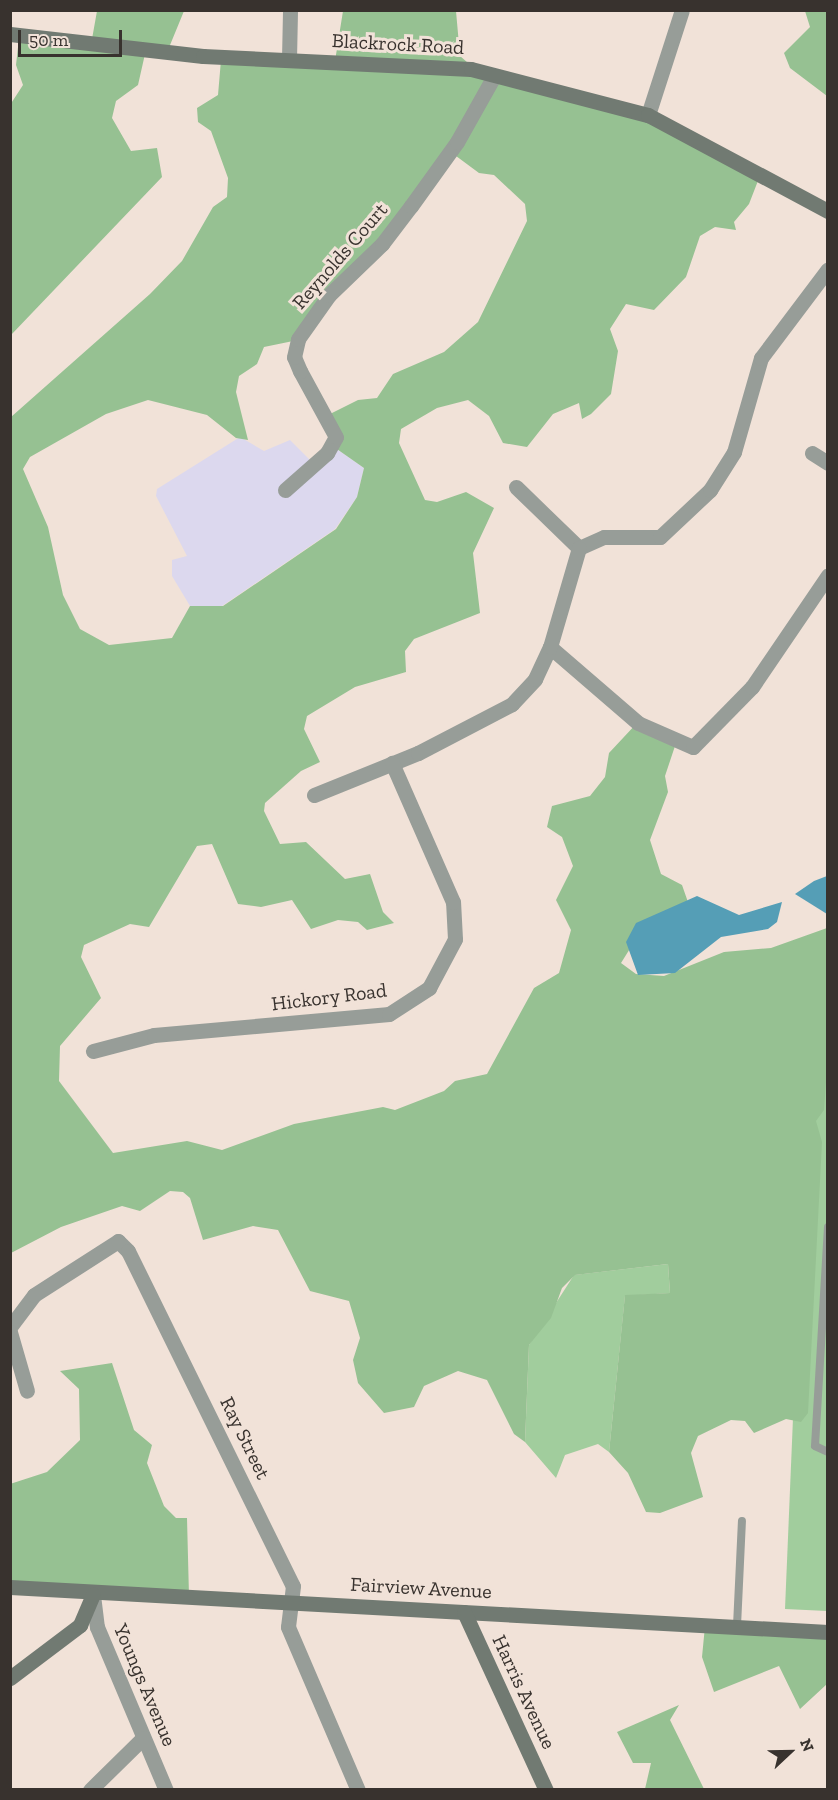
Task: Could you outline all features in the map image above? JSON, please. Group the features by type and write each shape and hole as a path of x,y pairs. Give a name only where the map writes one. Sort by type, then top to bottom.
{"street":[{"path":"289,59 291,10"},
{"path":"648,115 682,10"},
{"name":"Blackrock Road","path":"10,34 203,56 425,63 494,76 648,115 828,211"},
{"name":"Reynolds Court","path":"285,490 327,453 336,437 294,357 298,339 329,295 382,244 411,206 457,142 494,76"},
{"path":"314,795 392,763 512,704 535,679 550,647 579,548 604,537 660,537 710,490 734,452 761,358 828,269"},
{"path":"812,453 828,463"},
{"path":"516,487 579,548"},
{"path":"550,647 638,723 693,747 752,687 828,575"},
{"name":"Hickory Road","path":"93,1051 154,1035 388,1014 429,988 455,939 453,902 392,763"},
{"name":"Ray Street","path":"27,1391 10,1330 34,1295 118,1241 221,1435 293,1586 294,1602 288,1627 358,1790"},
{"name":"Fairview Avenue","path":"10,1587 93,1595 294,1602 828,1632"},
{"path":"10,1678 80,1625 93,1595"},
{"name":"Youngs Avenue","path":"93,1595 97,1627 166,1790"},
{"name":"Harris Avenue","path":"464,1612 546,1790"},
{"path":"90,1790 143,1738"}],"lane":[{"path":"828,1227 815,1446 828,1452"},
{"path":"737,1626 742,1521"}],"shaded area":[{"path":"240,437 264,451 290,440 314,464 334,447 364,468 357,497 335,529 222,606 190,606 172,576 172,560 187,556 156,496 157,489"}],"green space":[{"path":"97,11 184,11 168,50 145,54 138,85 116,101 112,118 131,151 157,148 162,177 11,335 10,105 23,85 16,65 19,38 92,39"},
{"path":"343,11 456,11 460,56 483,76 645,113 761,173 749,204 734,222 736,230 715,227 700,236 686,277 654,310 626,304 610,329 618,351 611,394 591,414 582,419 579,403 553,414 527,447 503,443 489,416 468,400 437,408 401,429 399,443 425,500 437,502 466,492 494,508 473,553 480,613 414,639 405,651 406,672 355,687 307,716 304,729 320,762 301,771 265,803 264,811 280,844 306,842 345,879 370,874 383,912 394,923 367,930 358,922 338,920 311,929 292,900 261,907 238,904 212,844 197,846 149,927 130,924 84,945 81,957 101,998 60,1046 59,1081 113,1153 187,1141 222,1150 294,1124 383,1107 395,1110 444,1091 455,1081 487,1074 534,988 559,973 571,930 556,900 573,866 562,837 547,827 552,806 590,796 605,777 609,753 637,723 676,743 665,776 668,792 650,840 661,874 682,885 689,905 646,923 621,963 636,974 664,976 724,952 771,948 827,928 828,1054 824,1110 816,1121 822,1142 808,1413 801,1422 786,1419 754,1433 745,1421 731,1420 698,1436 691,1453 703,1497 660,1513 646,1512 628,1473 609,1452 625,1295 670,1293 668,1264 575,1275 562,1288 551,1318 529,1345 525,1442 514,1434 487,1380 458,1371 424,1386 414,1407 384,1413 358,1383 353,1360 360,1338 349,1301 310,1291 278,1230 253,1226 203,1240 190,1198 183,1192 170,1191 140,1211 122,1206 61,1227 11,1253 11,417 150,294 182,261 213,207 227,197 228,178 211,131 198,122 197,108 218,95 221,60 335,61","holes":["452,153 479,173 494,175 525,204 527,221 478,322 444,352 393,374 377,398 358,400 328,415 334,447 364,468 357,497 336,529 223,606 190,606 172,638 109,645 80,629 63,595 48,527 23,469 30,457 106,414 148,400 207,415 236,438 248,440 236,392 239,376 257,364 264,347 298,340"]},
{"path":"805,11 827,11 827,96 790,68 784,53 810,27"},
{"path":"827,1008 827,1611 785,1609 810,1013"},
{"path":"668,1264 670,1293 625,1296 609,1452 598,1444 565,1455 556,1478 525,1442 529,1345 574,1275"},
{"path":"112,1363 134,1430 152,1445 147,1463 164,1506 176,1518 187,1518 189,1596 11,1588 10,1484 47,1472 80,1440 79,1389 60,1371"},
{"path":"705,1626 827,1632 827,1684 800,1709 779,1666 714,1692 702,1657"},
{"path":"679,1705 670,1720 704,1789 645,1789 651,1763 633,1763 617,1732"}],"water":[{"path":"827,876 827,914 795,894 814,881"},
{"path":"697,896 739,915 782,902 777,922 768,929 721,937 675,973 638,975 626,942 636,923"}]}
